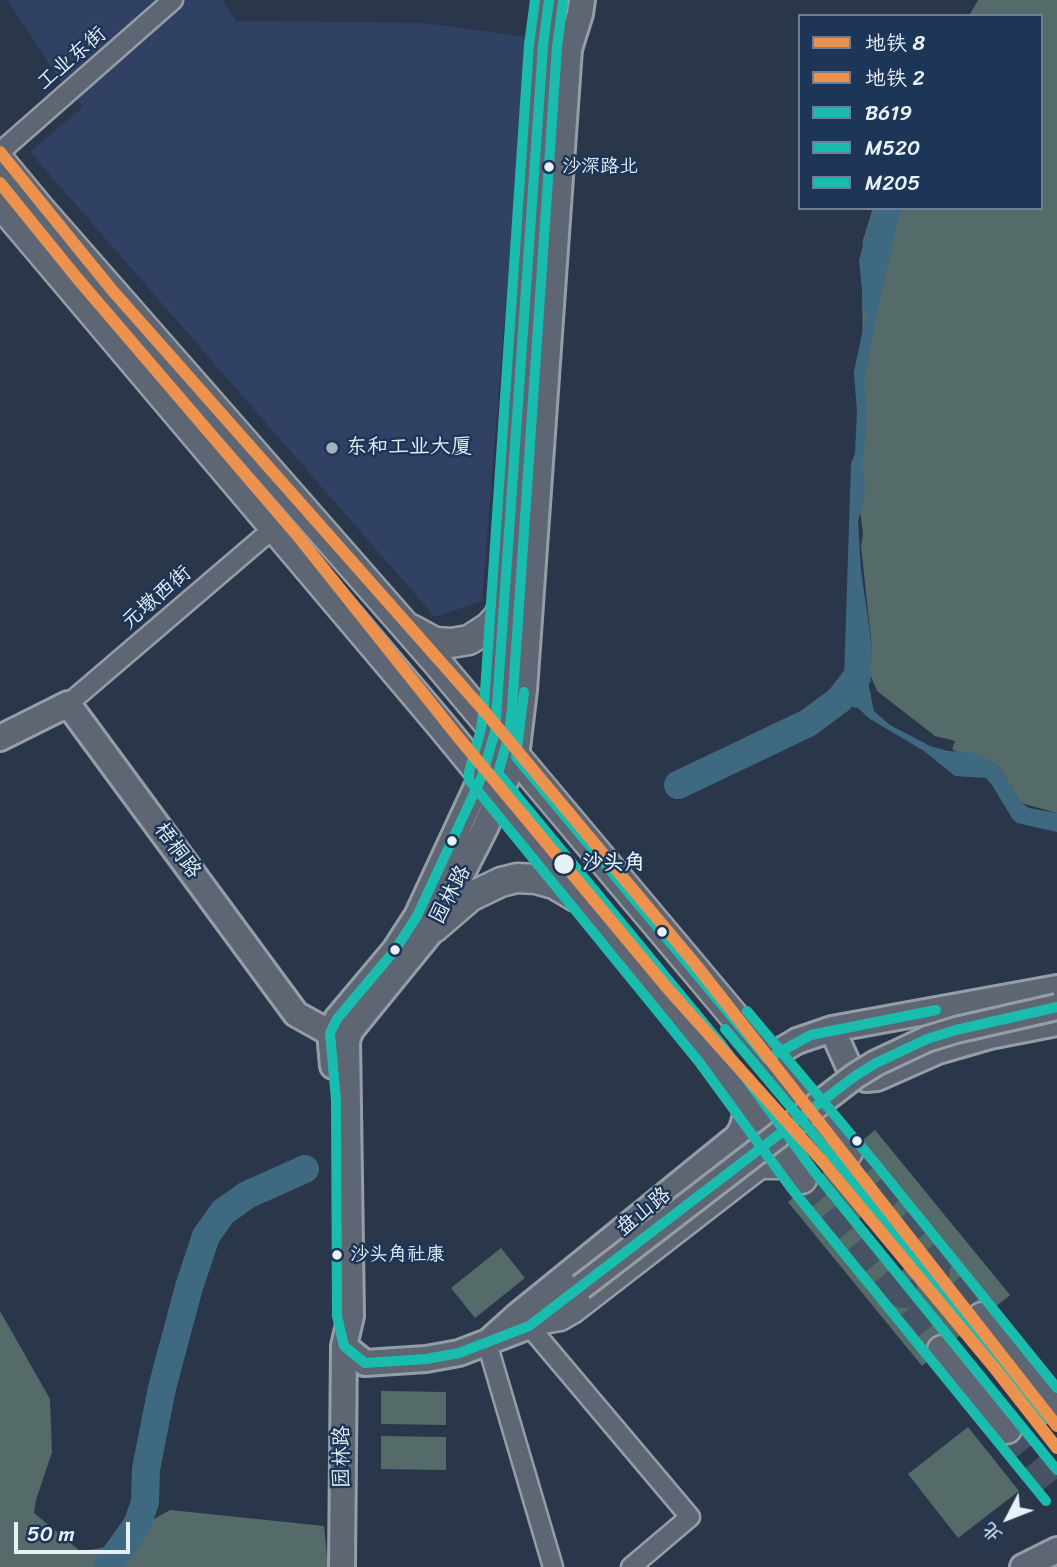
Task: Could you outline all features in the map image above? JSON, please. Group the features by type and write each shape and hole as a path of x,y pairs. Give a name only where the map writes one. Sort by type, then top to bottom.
{"main road":[{"path":"491,786 543,46 549,0"},
{"path":"491,786 516,757 524,690 569,49 582,0"},
{"path":"0,161 403,623 767,1059 848,1152"},
{"path":"0,202 275,527 710,1052 798,1174"},
{"path":"403,623 419,635 435,642 469,640 489,627 499,616 505,601"},
{"path":"0,738 68,704"},
{"name":"梧桐路","path":"68,704 296,1014 338,1037"},
{"name":"园林路","path":"338,1037 351,1030 435,928 491,786"},
{"name":"园林路","path":"342,1567 344,1346 351,1316 337,1019 395,950 491,786"},
{"path":"435,928 470,897 501,882 517,878 554,884 592,909"},
{"path":"767,1059 797,1041 832,1029 1057,988"},
{"name":"盘山路","path":"344,1346 365,1363 426,1359 458,1353 529,1326 855,1076 876,1063 927,1039 1057,1007"},
{"path":"832,1029 849,1067 855,1074 866,1079 877,1078 938,1051 990,1036 1057,1023"},
{"name":"盘山路","path":"487,1343 737,1137 746,1116 743,1097"},
{"path":"982,1317 1052,1405"},
{"path":"942,1350 1007,1429"},
{"path":"1023,1567 1057,1550"}],"street":[{"name":"工业东街","path":"0,152 173,0"},
{"name":"元墩西街","path":"68,704 275,527"},
{"path":"529,1326 561,1321 575,1313 761,1169 782,1167 798,1174"},
{"path":"529,1326 690,1517 631,1567"},
{"path":"487,1343 553,1567"}],"shaded area":[{"path":"7,0 222,0 236,21 424,23 527,37 482,601 435,617 30,152 83,107 62,83"},
{"path":"872,210 901,210 864,384 867,413 863,464 865,485 858,521 861,570 872,648 868,682 874,711 890,725 930,746 948,751 971,752 997,764 1021,803 1029,808 1057,813 1057,832 1017,823 986,778 955,776 924,751 870,719 858,708 845,706 841,684 844,679 851,464 855,453 857,413 854,372 865,319 859,260"}],"green space":[{"path":"978,0 1057,0 1057,813 1021,803 997,764 968,752 960,753 952,749 955,741 935,736 877,691 869,671 872,648 860,511 863,240 872,210 1043,210 1043,14 970,14"},
{"path":"875,1130 1010,1295 922,1366 788,1202","holes":["876,1205 919,1257 895,1276 853,1223"]},
{"path":"501,1248 525,1278 475,1318 451,1288"},
{"path":"0,1311 50,1399 52,1452 34,1513 80,1551 102,1548 170,1510 324,1526 328,1567 0,1567"},
{"path":"381,1391 446,1392 446,1425 381,1424"},
{"path":"968,1427 1019,1491 958,1538 908,1474"},
{"path":"381,1436 446,1437 446,1470 381,1469"}],"waterway":[{"path":"678,785 808,723 839,700 857,677"},
{"path":"107,1567 137,1525 145,1502 146,1469 162,1388 189,1287 206,1236 223,1212 247,1195 305,1169"}],"tunnel":[{"path":"848,1152 982,1317"},
{"path":"802,1179 942,1350"},
{"path":"891,1287 902,1294 923,1292 933,1282 935,1275 932,1255"},
{"path":"1007,1429 1057,1492"}],"metro line":[{"name":"8","path":"0,152 112,290 485,712 696,965 1057,1426"},
{"name":"2","path":"0,183 77,278 297,535 458,737 668,989 823,1162 996,1370 1057,1448"}],"transit line":[{"name":"M520","path":"535,0 529,45 484,706 469,780 699,1062 791,1188 1046,1501"},
{"name":"B619","path":"549,0 543,46 495,732 482,776 417,916 395,950 337,1019 330,1033 336,1100 337,1316 344,1346 365,1363 426,1359 459,1353 529,1326 855,1076 876,1063 927,1039 956,1030 1057,1007"},
{"name":"M205","path":"563,2 557,47 512,708 509,735 498,773 721,1044 813,1170 1057,1470"},
{"name":"B619","path":"524,692 516,757 767,1059 811,1035 936,1010"},
{"name":"M205","path":"747,1011 875,1163 1057,1388"},
{"name":"M520","path":"725,1029 853,1181 1046,1419"}],"place":[{"name":"沙深路北","path":"549,167"},
{"name":"东和工业大厦","path":"332,448"},
{"name":"沙头角","path":"564,864"},
{"name":"沙头角社康","path":"337,1255"}]}
